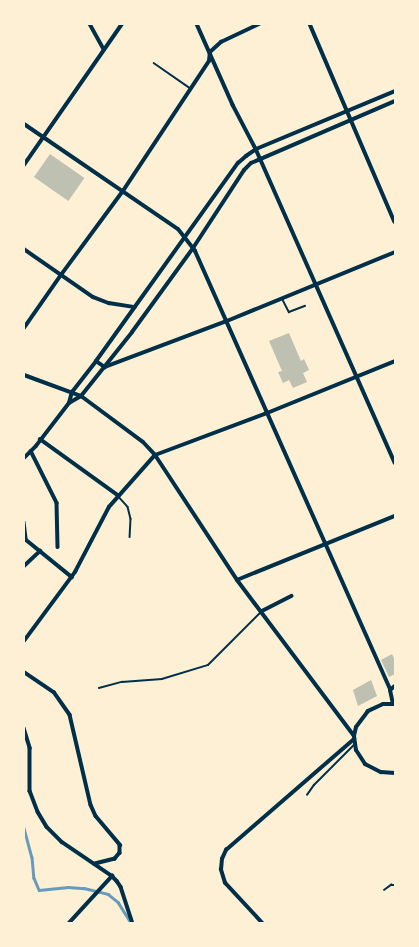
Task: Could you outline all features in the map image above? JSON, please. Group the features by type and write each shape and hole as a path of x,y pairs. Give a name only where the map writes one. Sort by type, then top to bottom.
{"street":[{"path":"90,24 104,50"},
{"path":"24,165 122,24"},
{"path":"196,24 233,105 260,158 395,463"},
{"path":"24,328 60,275 123,191 209,61 210,52 221,42 259,24"},
{"path":"310,24 395,222"},
{"path":"69,403 72,392 96,361 238,163 256,150 395,91"},
{"path":"24,458 69,403 81,396 105,367 193,248 244,170 260,158 395,101"},
{"path":"24,124 178,229 193,248 227,321 390,690 394,704 377,706 368,711 356,727 354,737 355,744 362,760 370,768 380,772 395,773"},
{"path":"24,249 60,275 101,300 135,307"},
{"path":"105,367 227,321 395,252"},
{"path":"96,361 105,367"},
{"path":"24,641 72,577 109,506 155,455 267,413 395,361"},
{"path":"24,375 81,396 143,442 155,455 237,580 262,611 354,737"},
{"path":"40,439 118,495"},
{"path":"31,451 57,503 58,547"},
{"path":"237,580 395,516"},
{"path":"24,522 25,538 72,577"},
{"path":"24,566 40,551"},
{"path":"262,611 291,596"},
{"path":"24,672 54,692 70,715 91,805 96,816 120,845 120,853 115,860 94,864"},
{"path":"390,690 395,686"},
{"path":"24,728 30,748 30,792 38,812 47,828 62,842 112,876 121,887 133,923"},
{"path":"262,923 229,889 221,870 222,859 230,846 256,826 354,737"},
{"path":"70,923 112,876"}],"lane":[{"path":"154,63 190,88"},
{"path":"282,298 289,312 305,306"},
{"path":"118,495 128,508 131,519 130,537"},
{"path":"99,688 122,682 162,679 208,665 262,611"},
{"path":"307,795 314,785 355,744"},
{"path":"384,890 391,885 395,885"}],"building":[{"path":"50,154 84,178 68,201 34,177"},
{"path":"289,333 301,361 304,359 309,370 303,373 307,382 293,388 289,380 283,383 278,372 282,371 269,341"},
{"path":"392,654 395,660 395,674 389,677 381,660"},
{"path":"371,680 377,696 358,706 353,690"}],"waterway":[{"path":"24,828 32,857 34,878 39,890 68,887 84,888 108,894 118,902 131,923"}]}
